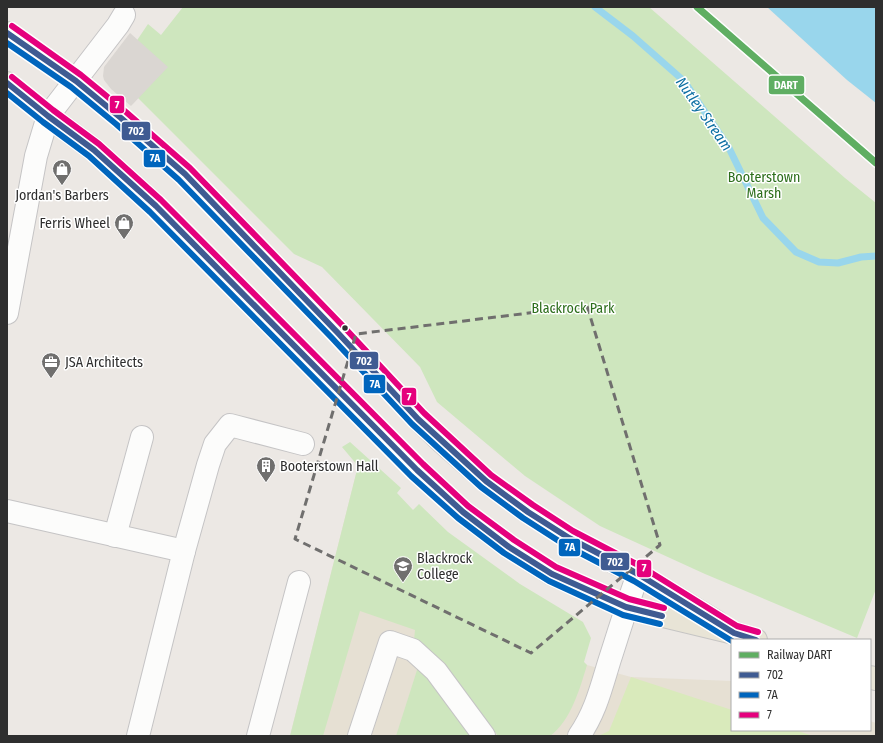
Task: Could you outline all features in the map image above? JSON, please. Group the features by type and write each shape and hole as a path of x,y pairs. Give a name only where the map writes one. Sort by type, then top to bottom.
{"main road":[{"path":"7,33 76,81 185,174 337,332 418,419 486,481 528,512 569,538 638,574 734,633"},
{"path":"7,83 94,150 156,206 417,470 463,512 509,547 552,574 626,607 734,633 753,639"}],"street":[{"path":"7,313 36,156 48,116 76,81 124,15"},
{"path":"138,736 184,551 208,465 216,444 230,425 303,444"},
{"path":"115,536 142,437"},
{"path":"7,512 184,551"},
{"path":"579,736 588,723 597,704 626,607 638,574"},
{"path":"258,736 299,582"},
{"path":"359,736 390,642 413,650 436,672 484,736"}],"highlighted area":[{"path":"587,306 660,545 531,653 295,539 356,334"}],"shaded area":[{"path":"130,33 168,67 131,106 111,89 104,80 103,76 104,67"},
{"name":"Blackrock College","path":"358,466 587,665 631,677 731,681 731,731 871,731 871,721 876,723 876,736 290,736"}],"green space":[{"name":"Blackrock Park","path":"183,7 649,7 845,178 876,203 876,589 857,638 705,574 600,526 525,476 437,402 420,367 322,267 294,254 129,89 121,64 148,24 161,35"},
{"path":"350,442 401,488 397,493 413,510 419,504 448,532 520,584 583,622 591,638 584,662 587,665 574,704 564,722 550,736 498,736 456,679 438,658 414,640 415,630 360,611 323,736 290,736 358,466 342,447"},
{"path":"418,667 429,673 477,736 396,736"},
{"path":"631,677 731,710 731,731 798,731 813,736 598,736 609,731"}],"water":[{"path":"767,7 876,7 876,103 847,80"}],"waterway":[{"name":"Nutley Stream","path":"595,7 633,36 684,81 729,148 763,218 796,252 819,262 838,263 861,257 876,256"}],"rail line":[{"name":"DART","path":"697,7 876,163"}],"transit line":[{"name":"7","path":"12,26 81,75 190,168 343,326 424,413 491,475 573,531 642,567 737,626 758,632"},
{"name":"702","path":"7,33 76,81 185,174 337,332 418,419 486,481 528,512 569,538 638,574 734,633 753,639"},
{"name":"7A","path":"7,43 71,87 116,124 179,180 331,337 412,424 481,487 523,518 565,545 634,581 731,640"},
{"name":"7","path":"12,77 99,144 161,200 423,464 468,506 514,540 556,567 629,599 664,608"},
{"name":"702","path":"7,83 94,150 156,206 417,470 463,512 509,547 552,574 626,607 662,616"},
{"name":"7A","path":"7,93 89,156 150,212 411,476 458,518 504,553 549,581 623,615 660,624"}],"place":[{"name":"Jordan's Barbers","path":"62,186"},
{"name":"Ferris Wheel","path":"124,240"},
{"name":"JSA Architects","path":"51,379"},
{"name":"Booterstown Hall","path":"266,483"},
{"name":"Blackrock College","path":"403,583"}],"park label":[{"name":"Booterstown Marsh","path":"764,186"}]}
